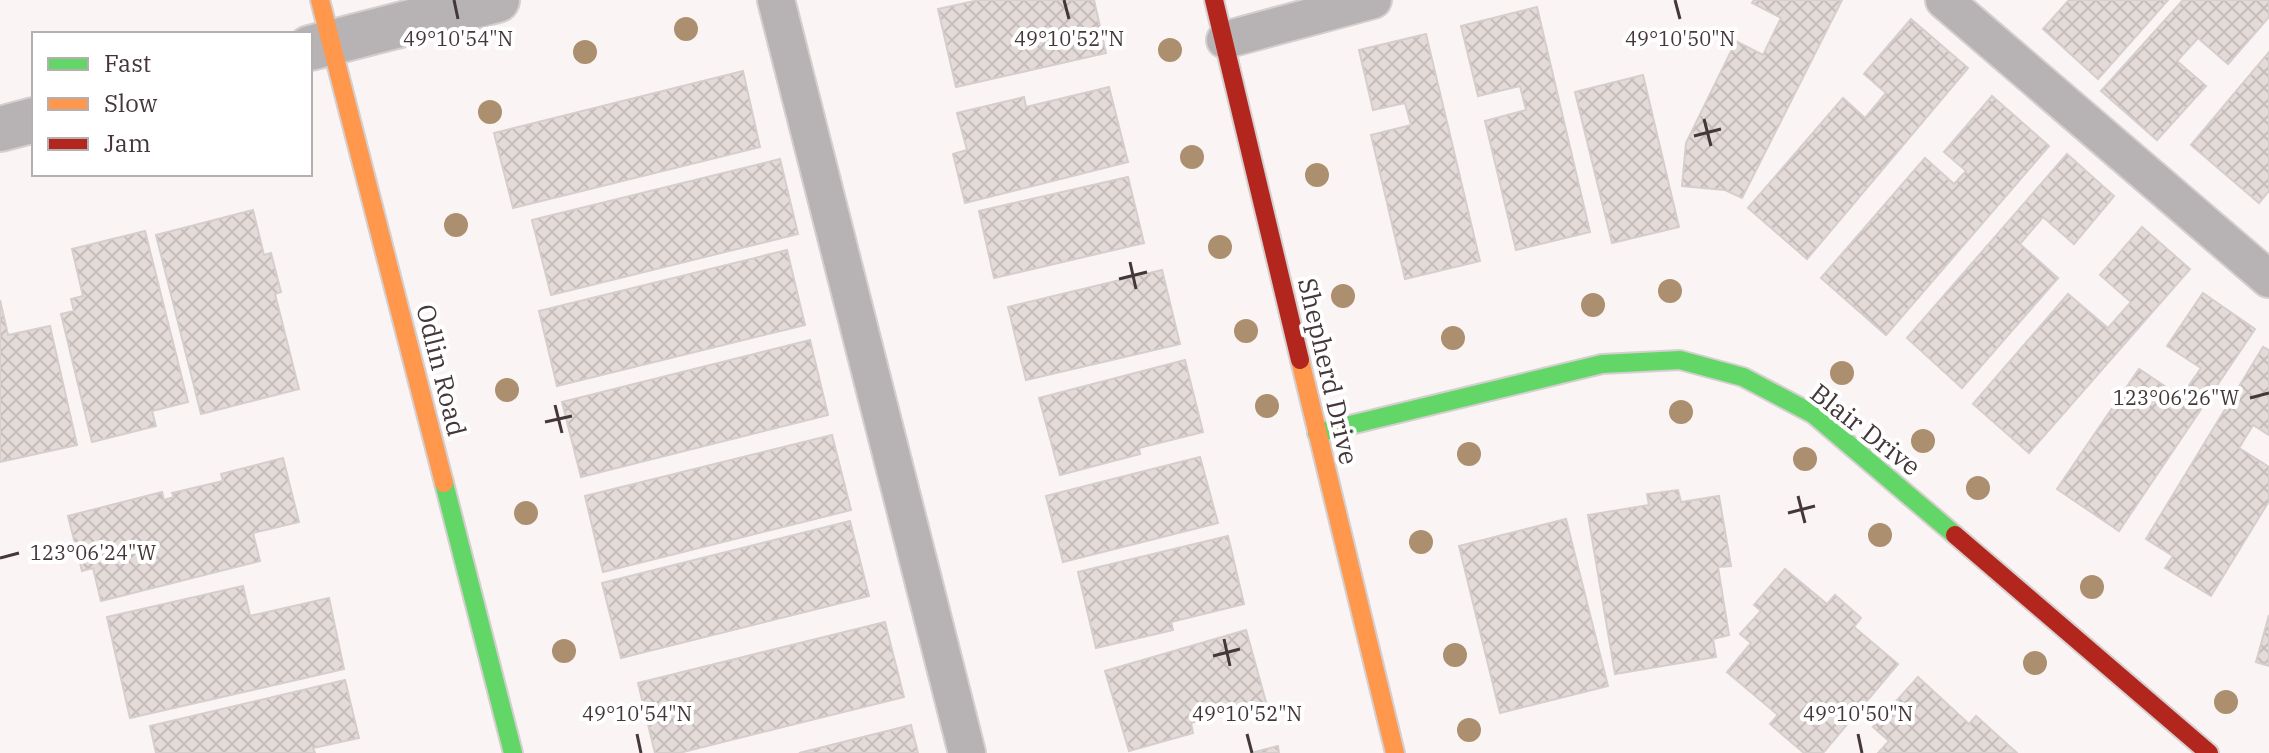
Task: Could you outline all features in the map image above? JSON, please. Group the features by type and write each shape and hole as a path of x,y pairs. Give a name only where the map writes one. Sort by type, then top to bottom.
{"street":[{"name":"Odlin Road","path":"320,0 321,46 513,753"},
{"path":"321,46 497,0"},
{"name":"Shepherd Drive","path":"1214,0 1395,753"},
{"path":"0,129 32,121"},
{"name":"Blair Drive","path":"1317,433 1388,413 1602,364 1680,360 1743,377 1813,414 2209,753"}],"lane":[{"path":"776,0 967,753"},
{"path":"1225,40 1373,0"},
{"path":"1944,0 2269,279"}],"building":[{"path":"979,0 1094,0 1106,53 956,87 938,9"},
{"path":"1754,0 1842,0 1742,198 1725,190 1682,186 1686,143 1736,41 1763,55 1781,18 1752,3"},
{"path":"2069,0 2168,0 2098,79 2043,29"},
{"path":"2183,0 2269,0 2269,17 2228,64 2198,38 2177,61 2206,86 2157,140 2101,91"},
{"path":"1537,7 1590,232 1516,250 1485,121 1526,110 1520,86 1478,96 1461,26"},
{"path":"1911,19 1968,68 1807,259 1748,208 1843,98 1865,118 1886,93 1864,74"},
{"path":"1426,34 1480,261 1405,279 1371,135 1411,125 1405,103 1373,110 1359,50"},
{"path":"2269,52 2269,191 2259,203 2191,145"},
{"path":"743,71 760,147 513,208 494,133"},
{"path":"1643,75 1679,227 1612,243 1575,92"},
{"path":"1109,87 1128,162 965,203 953,154 967,150 957,113 1024,97 1026,107"},
{"path":"1992,96 2049,146 1886,335 1821,278 1925,158 1954,184 1966,171 1944,152"},
{"path":"2067,154 2114,196 2074,244 2043,217 2020,244 2058,278 1962,388 1907,338"},
{"path":"780,159 798,234 551,295 532,220"},
{"path":"1128,177 1144,243 994,278 979,211"},
{"path":"253,210 264,255 271,253 281,292 275,294 299,389 201,414 156,235"},
{"path":"2142,227 2190,269 2029,453 1973,404 2068,294 2108,328 2131,302 2100,275"},
{"path":"145,231 188,402 152,411 156,426 92,442 61,314 74,311 71,299 83,296 72,249"},
{"path":"787,250 805,325 557,386 539,311"},
{"path":"1162,270 1180,344 1026,380 1008,307"},
{"path":"2203,293 2255,329 2119,531 2057,489 2139,369 2181,397 2201,368 2167,346"},
{"path":"0,300 8,335 50,326 77,445 0,462"},
{"path":"810,340 828,415 581,477 562,402"},
{"path":"2263,347 2269,350 2269,435 2253,425 2239,448 2269,467 2269,501 2211,596 2165,568 2173,556 2146,539"},
{"path":"1185,360 1203,432 1139,448 1140,454 1060,475 1039,398"},
{"path":"832,435 851,510 603,572 585,496"},
{"path":"1200,457 1218,523 1063,562 1046,496"},
{"path":"283,458 299,522 253,533 260,561 101,601 93,568 82,571 68,516 162,492 164,500 174,497 172,493 223,481 221,474"},
{"path":"1678,490 1681,502 1719,496 1731,566 1718,567 1729,635 1713,639 1716,657 1615,674 1588,515 1649,505 1647,494"},
{"path":"1566,519 1608,686 1500,713 1459,546"},
{"path":"850,521 869,596 621,658 602,583"},
{"path":"1228,536 1244,604 1171,622 1173,630 1096,648 1078,572"},
{"path":"1785,569 1827,604 1835,595 1861,618 1854,627 1898,664 1823,753 1804,753 1770,724 1778,715 1727,672 1751,643 1740,634 1761,611 1754,605"},
{"path":"243,586 250,616 329,598 344,669 130,718 107,617"},
{"path":"2269,615 2269,666 2256,662"},
{"path":"885,622 904,697 679,753 655,753 638,683"},
{"path":"1246,630 1266,702 1191,723 1193,733 1129,751 1105,671"},
{"path":"1918,677 1969,724 1976,716 2017,753 1878,753 1889,741 1873,727"},
{"path":"345,680 359,738 313,748 315,753 156,753 150,726"},
{"path":"911,725 918,753 799,753"},
{"path":"1278,746 1279,753 1251,753"}],"traffic: fast":[{"path":"1317,433 1602,364 1680,360 1743,377 1813,414 1955,535"},
{"path":"444,483 513,753"}],"traffic: slow":[{"path":"320,0 444,483"},
{"path":"1300,360 1395,753"}],"traffic: jam":[{"path":"1214,0 1300,360"},
{"path":"1955,535 2209,753"}]}
